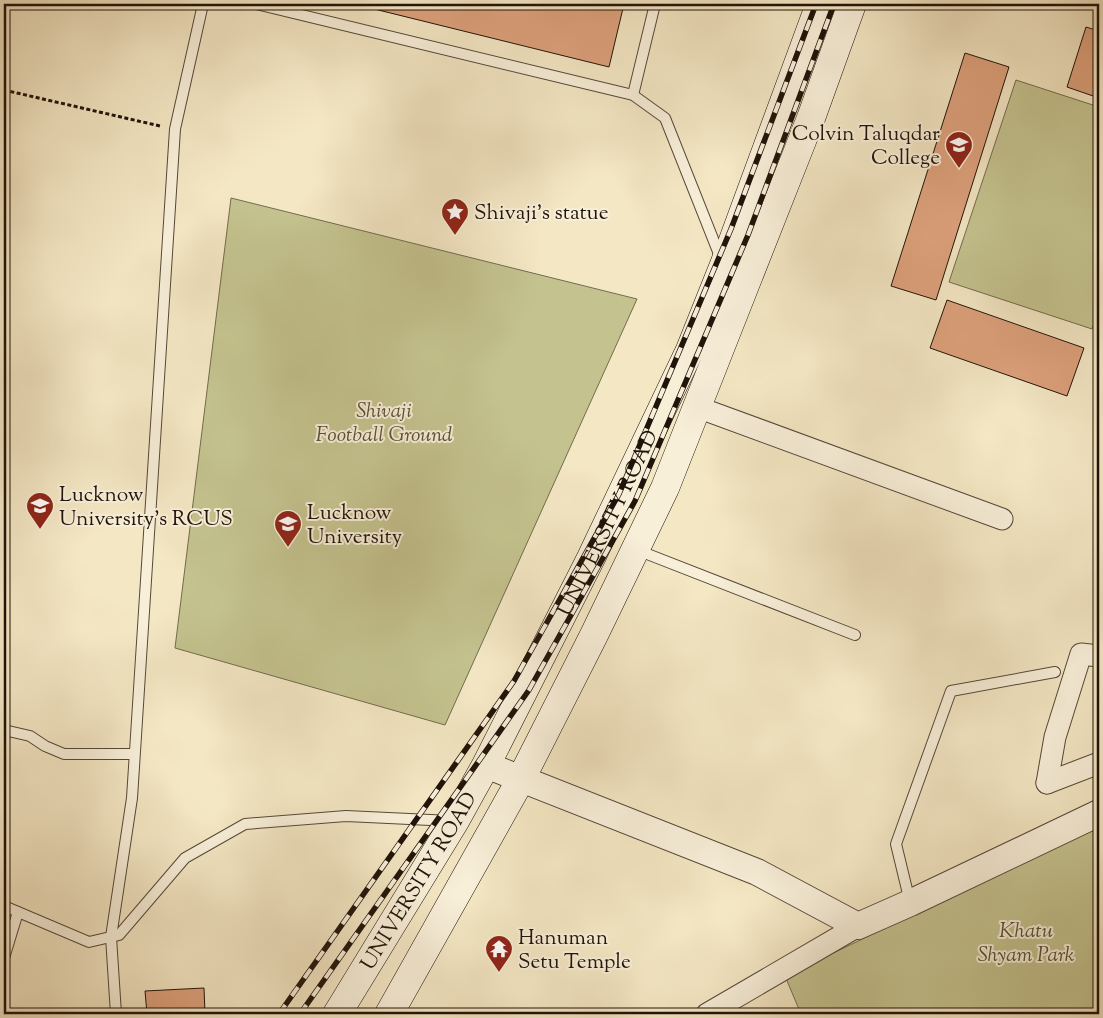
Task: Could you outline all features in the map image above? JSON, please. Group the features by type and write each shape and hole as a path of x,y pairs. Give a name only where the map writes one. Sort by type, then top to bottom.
{"main road":[{"name":"UNIVERSITY ROAD","path":"337,1014 455,821 486,765 595,550 690,350 820,4"},
{"name":"UNIVERSITY ROAD","path":"389,1014 521,779 636,550 665,488 811,118 852,4"},
{"path":"720,274 741,294"}],"street":[{"path":"697,407 1002,519"},
{"path":"1099,656 1081,654 1055,737 1047,783 1099,763"},
{"path":"486,765 756,872 858,926"},
{"path":"707,1014 858,926 1099,813"}],"lane":[{"path":"116,1014 111,937 132,798 175,129 203,4"},
{"path":"256,4 633,95 664,118 720,274"},
{"path":"633,95 655,4"},
{"path":"636,550 855,635"},
{"path":"910,903 896,844 951,691 1055,672"},
{"path":"4,730 30,736 45,746 64,754 134,754"},
{"path":"4,906 89,942 119,935 185,858 245,824 346,816 455,821"},
{"path":"4,958 18,912"}],"path":[{"path":"4,90 175,129"}],"green space":[{"path":"1016,80 1099,107 1099,308 1092,329 949,282"},
{"name":"Shivaji Football Ground","path":"231,198 637,299 445,725 175,648"},
{"name":"Khatu Shyam Park","path":"1099,826 1099,1013 801,1014 785,976"}],"building":[{"path":"354,4 624,4 609,67"},
{"path":"1086,27 1099,31 1099,98 1067,87"},
{"path":"965,53 1009,67 936,300 891,286"},
{"path":"947,300 1084,348 1067,396 930,348"},
{"path":"204,988 205,1014 147,1014 145,991"}],"railway":[{"path":"279,1014 514,681 619,494 731,229 816,4"},
{"path":"300,1014 529,690 635,501 748,235 834,4"}],"place":[{"name":"Colvin Taluqdar College","path":"959,169"},
{"name":"Shivaji's statue","path":"455,236"},
{"name":"Lucknow University's RCUS","path":"40,530"},
{"name":"Lucknow University","path":"288,548"},
{"name":"Hanuman Setu Temple","path":"499,973"}]}
